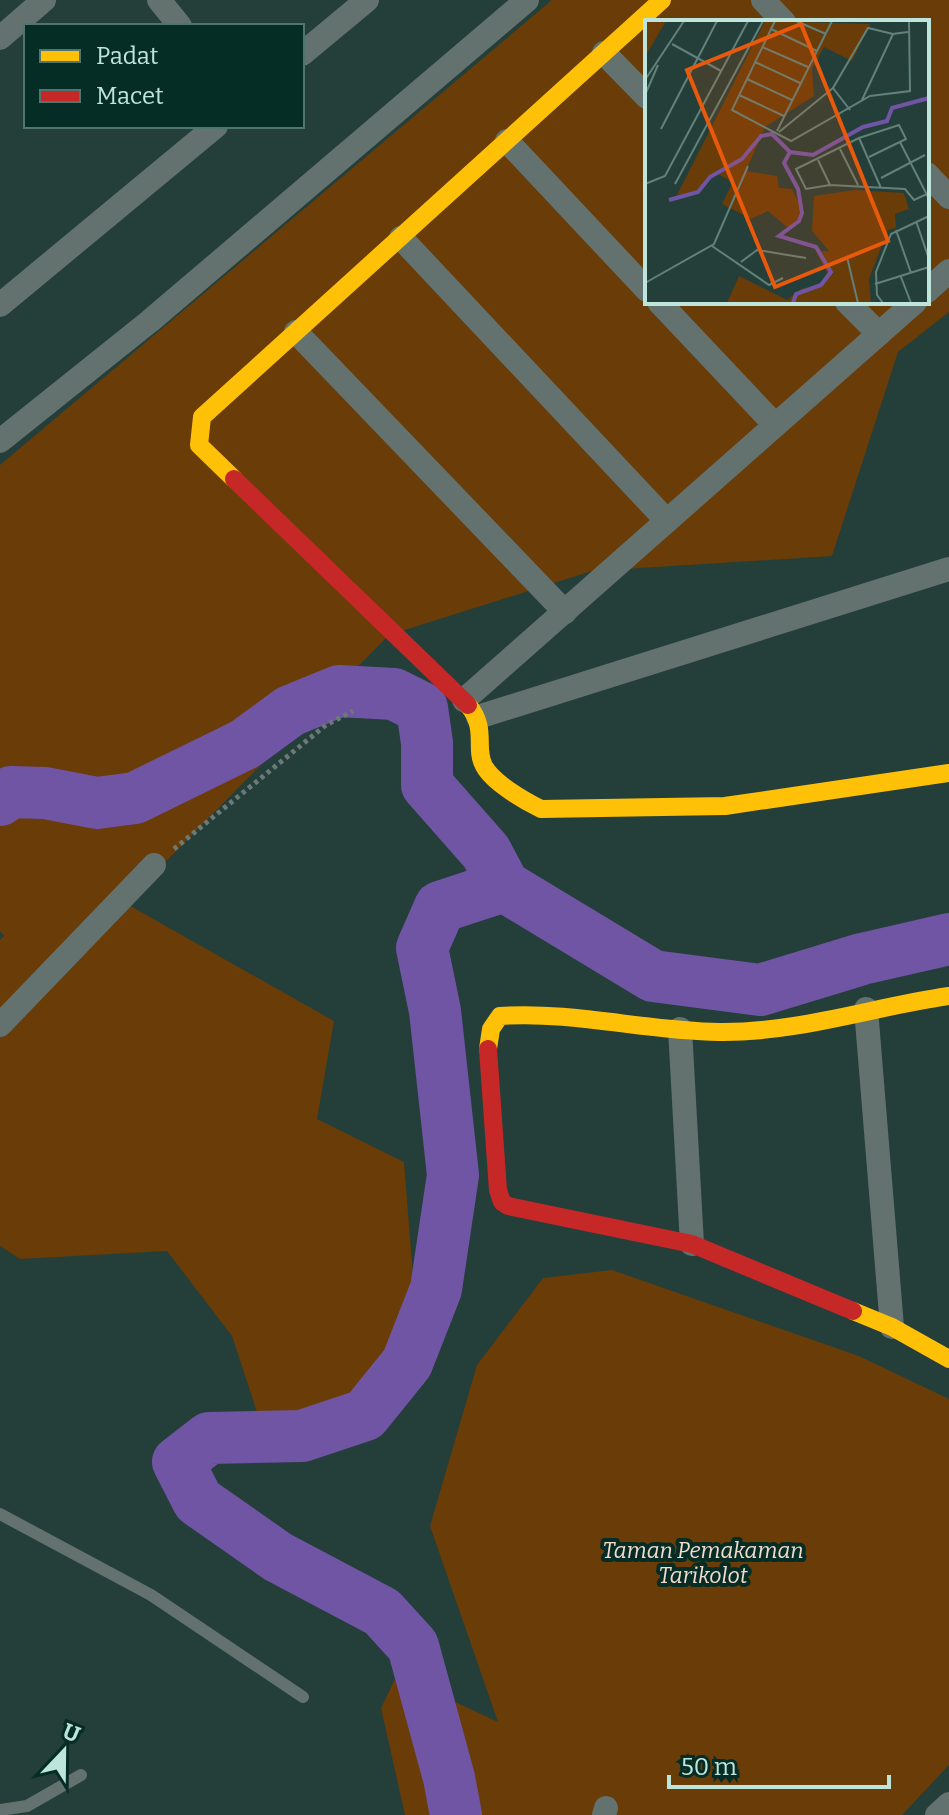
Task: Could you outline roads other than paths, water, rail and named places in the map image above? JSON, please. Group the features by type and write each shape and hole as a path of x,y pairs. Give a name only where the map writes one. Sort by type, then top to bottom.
{"street":[{"path":"0,38 44,0"},
{"path":"159,0 178,24"},
{"path":"304,52 367,0"},
{"path":"0,441 150,321 527,0"},
{"path":"662,0 202,417 199,445 471,708 484,766 515,796 541,809 725,806 949,773"},
{"path":"763,0 782,20"},
{"path":"604,53 645,95"},
{"path":"0,305 214,128"},
{"path":"507,141 645,288"},
{"path":"929,176 949,197"},
{"path":"401,238 667,521"},
{"path":"929,289 949,271"},
{"path":"661,304 775,425"},
{"path":"849,304 879,334"},
{"path":"471,708 565,612 913,304"},
{"path":"296,332 565,612"},
{"path":"471,708 949,569"},
{"path":"0,1025 154,865"},
{"path":"949,996 792,1025 721,1032 612,1020 500,1016 491,1029 488,1051 498,1190 502,1202 517,1209 692,1244 892,1327 949,1359"},
{"path":"866,1009 892,1327"},
{"path":"680,1029 692,1244"},
{"path":"937,1815 949,1804"}],"lane":[{"path":"0,1514 151,1595 303,1697"},
{"path":"0,1810 27,1806 81,1775"}],"waterway":[{"path":"0,800 11,792 45,793 97,803 135,798 245,744 290,711 339,691 394,694 422,708 427,743 427,785 486,852 504,886 653,976 760,990 862,959 949,939"},
{"path":"456,1815 413,1646 382,1612 278,1557 198,1501 178,1462 209,1438 302,1436 365,1415 407,1363 436,1289 453,1175 435,1011 422,948 440,907 504,886"}],"park label":[{"name":"Taman Pemakaman Tarikolot","path":"703,1562"}]}
